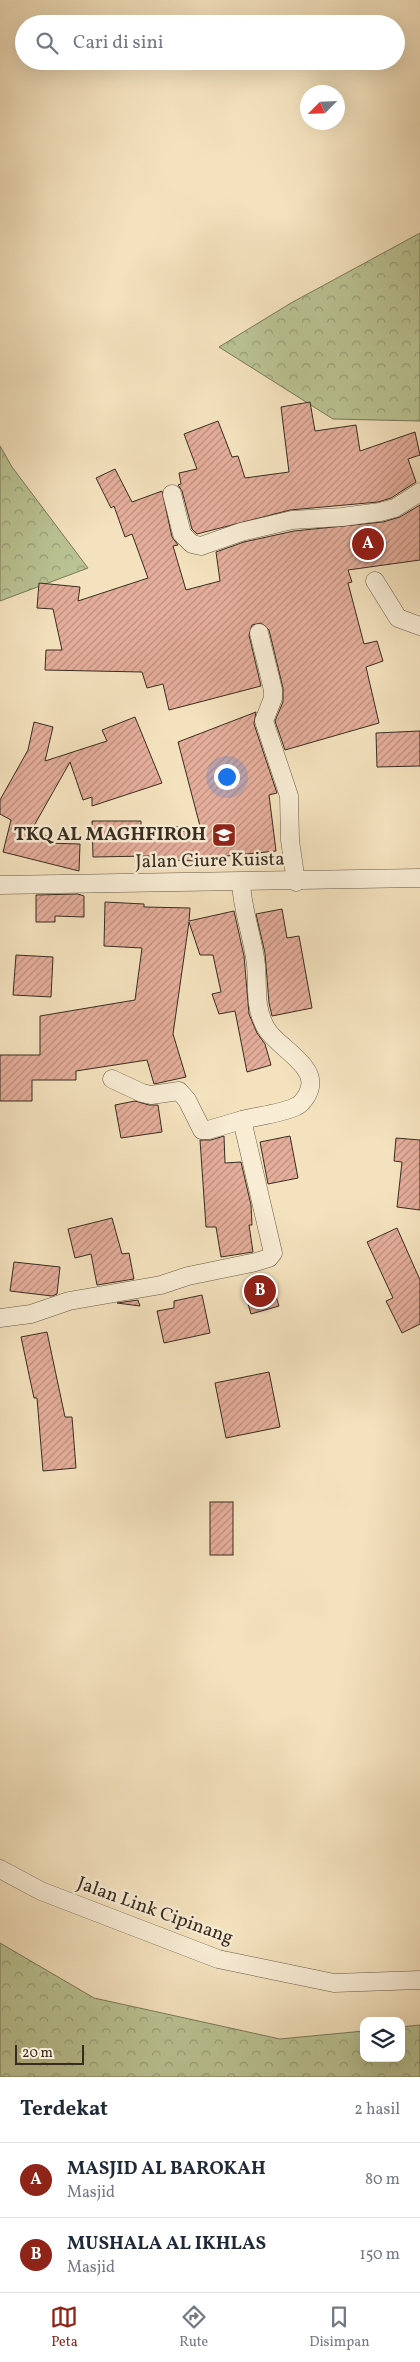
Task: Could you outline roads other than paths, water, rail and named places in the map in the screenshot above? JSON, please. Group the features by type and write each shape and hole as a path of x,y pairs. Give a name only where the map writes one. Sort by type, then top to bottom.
{"street":[{"path":"172,494 182,534 192,544 201,546 241,532 292,520 342,517 380,512 395,508 420,492"},
{"path":"375,581 398,618 420,626"},
{"path":"259,633 273,690 273,698 264,721 289,796 290,840 296,882"},
{"name":"Jalan Ciure Kuista","path":"0,885 296,882 420,878"},
{"path":"112,1079 142,1093 151,1095 179,1091 187,1100 202,1130 298,1106 310,1086 307,1072 301,1062 280,1045 266,1030 262,1020 258,1007 256,966 242,901 241,882"},
{"path":"0,1318 39,1313 69,1302 161,1284 269,1258 273,1253 272,1239 242,1120"},
{"name":"Jalan Link Cipinang","path":"0,1869 41,1891 218,1959 334,1983 420,1980"}],"place":[{"name":"MASJID AL BAROKAH","path":"368,544"},
{"name":"TKQ AL MAGHFIROH","path":"224,835"},
{"name":"MUSHALA AL IKHLAS","path":"260,1291"}]}
